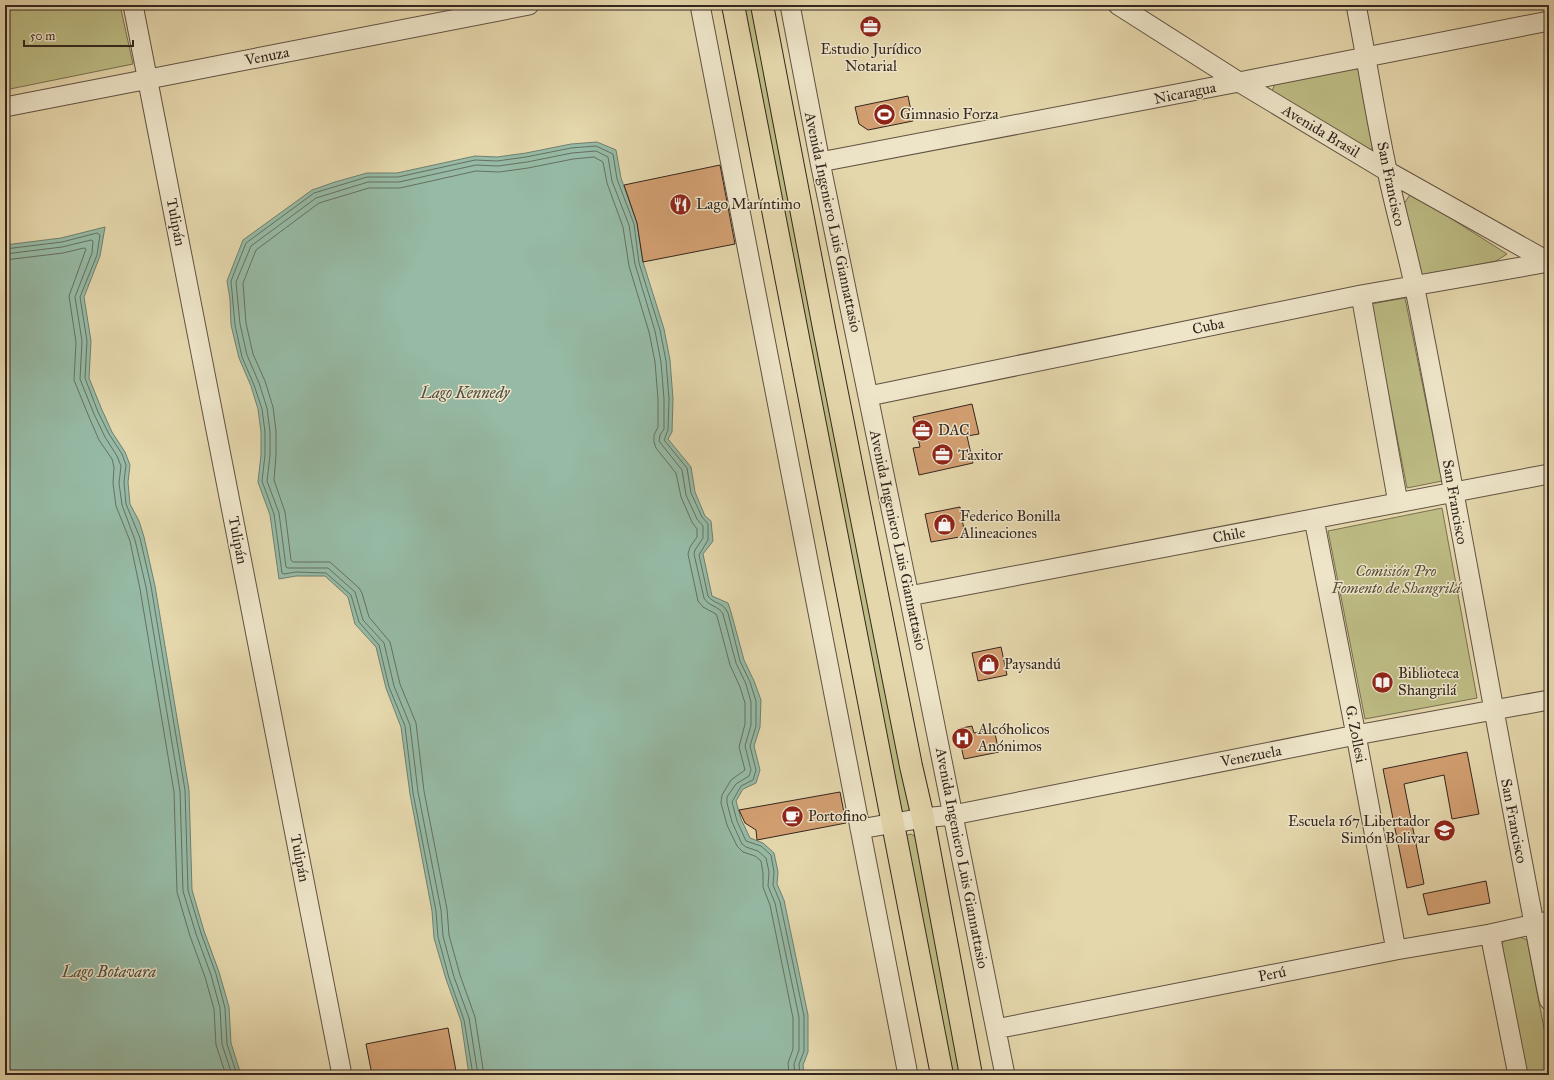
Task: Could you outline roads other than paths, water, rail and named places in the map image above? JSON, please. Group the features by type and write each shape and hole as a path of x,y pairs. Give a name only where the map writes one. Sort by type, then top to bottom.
{"main road":[{"path":"733,5 942,1075"},
{"name":"Avenida Ingeniero Luis Giannattasio","path":"762,5 824,328 911,766 923,818 971,1075"}],"street":[{"name":"Tulipán","path":"133,5 149,79 342,1075"},
{"name":"Venuza","path":"5,107 529,5"},
{"path":"700,5 908,1075"},
{"name":"Avenida Ingeniero Luis Giannattasio","path":"790,5 820,162 910,596 1005,1075"},
{"name":"Avenida Brasil","path":"1118,5 1239,82 1387,171 1549,262"},
{"name":"San Francisco","path":"1356,5 1367,57 1387,171 1414,286 1454,493 1493,711 1541,923 1549,1000"},
{"name":"Nicaragua","path":"820,162 1549,21"},
{"name":"Cuba","path":"868,396 1361,295 1549,262"},
{"path":"1361,295 1398,502"},
{"name":"Chile","path":"910,596 1549,474"},
{"name":"G. Zollesi","path":"1314,519 1396,950"},
{"name":"Venezuela","path":"860,829 923,818 953,815 1356,735 1549,700"},
{"name":"Perú","path":"996,1028 1541,923"},
{"path":"1490,934 1518,1075"}],"water":[{"name":"Lago Kennedy","path":"597,142 616,150 621,178 637,223 643,262 664,329 670,360 673,399 672,432 668,439 691,467 695,492 705,516 711,521 713,541 703,554 712,596 728,603 744,660 761,700 760,727 754,746 760,770 756,783 743,789 736,801 741,819 750,838 763,843 774,853 778,872 777,884 784,900 808,1015 808,1052 803,1065 804,1075 469,1075 461,1021 446,979 434,938 432,911 410,794 401,727 386,688 376,647 355,624 348,597 325,576 296,576 279,579 270,515 258,482 261,455 261,432 258,409 251,386 239,358 231,325 230,299 227,281 243,240 312,190 367,173 397,173 475,156 497,157 571,144"},
{"name":"Lago Botavara","path":"105,227 100,256 84,297 91,341 89,378 112,432 125,452 130,465 128,482 130,504 139,521 144,537 155,586 189,790 192,890 229,1007 231,1043 241,1075 5,1075 5,245 61,238"}],"place":[{"name":"Estudio Jurídico Notarial","path":"871,26"},
{"name":"Gimnasio Forza","path":"884,114"},
{"name":"Lago Maríntimo","path":"680,204"},
{"name":"DAC","path":"923,430"},
{"name":"Taxitor","path":"943,455"},
{"name":"Federico Bonilla Alineaciones","path":"945,525"},
{"name":"Paysandú","path":"989,664"},
{"name":"Biblioteca Shangrilá","path":"1383,682"},
{"name":"Alcóholicos Anónimos","path":"963,738"},
{"name":"Portofino","path":"793,816"},
{"name":"Escuela 167 Libertador Simón Bolivar","path":"1445,830"}],"park label":[{"name":"Comisión Pro Fomento de Shangrilá","path":"1396,580"}]}
